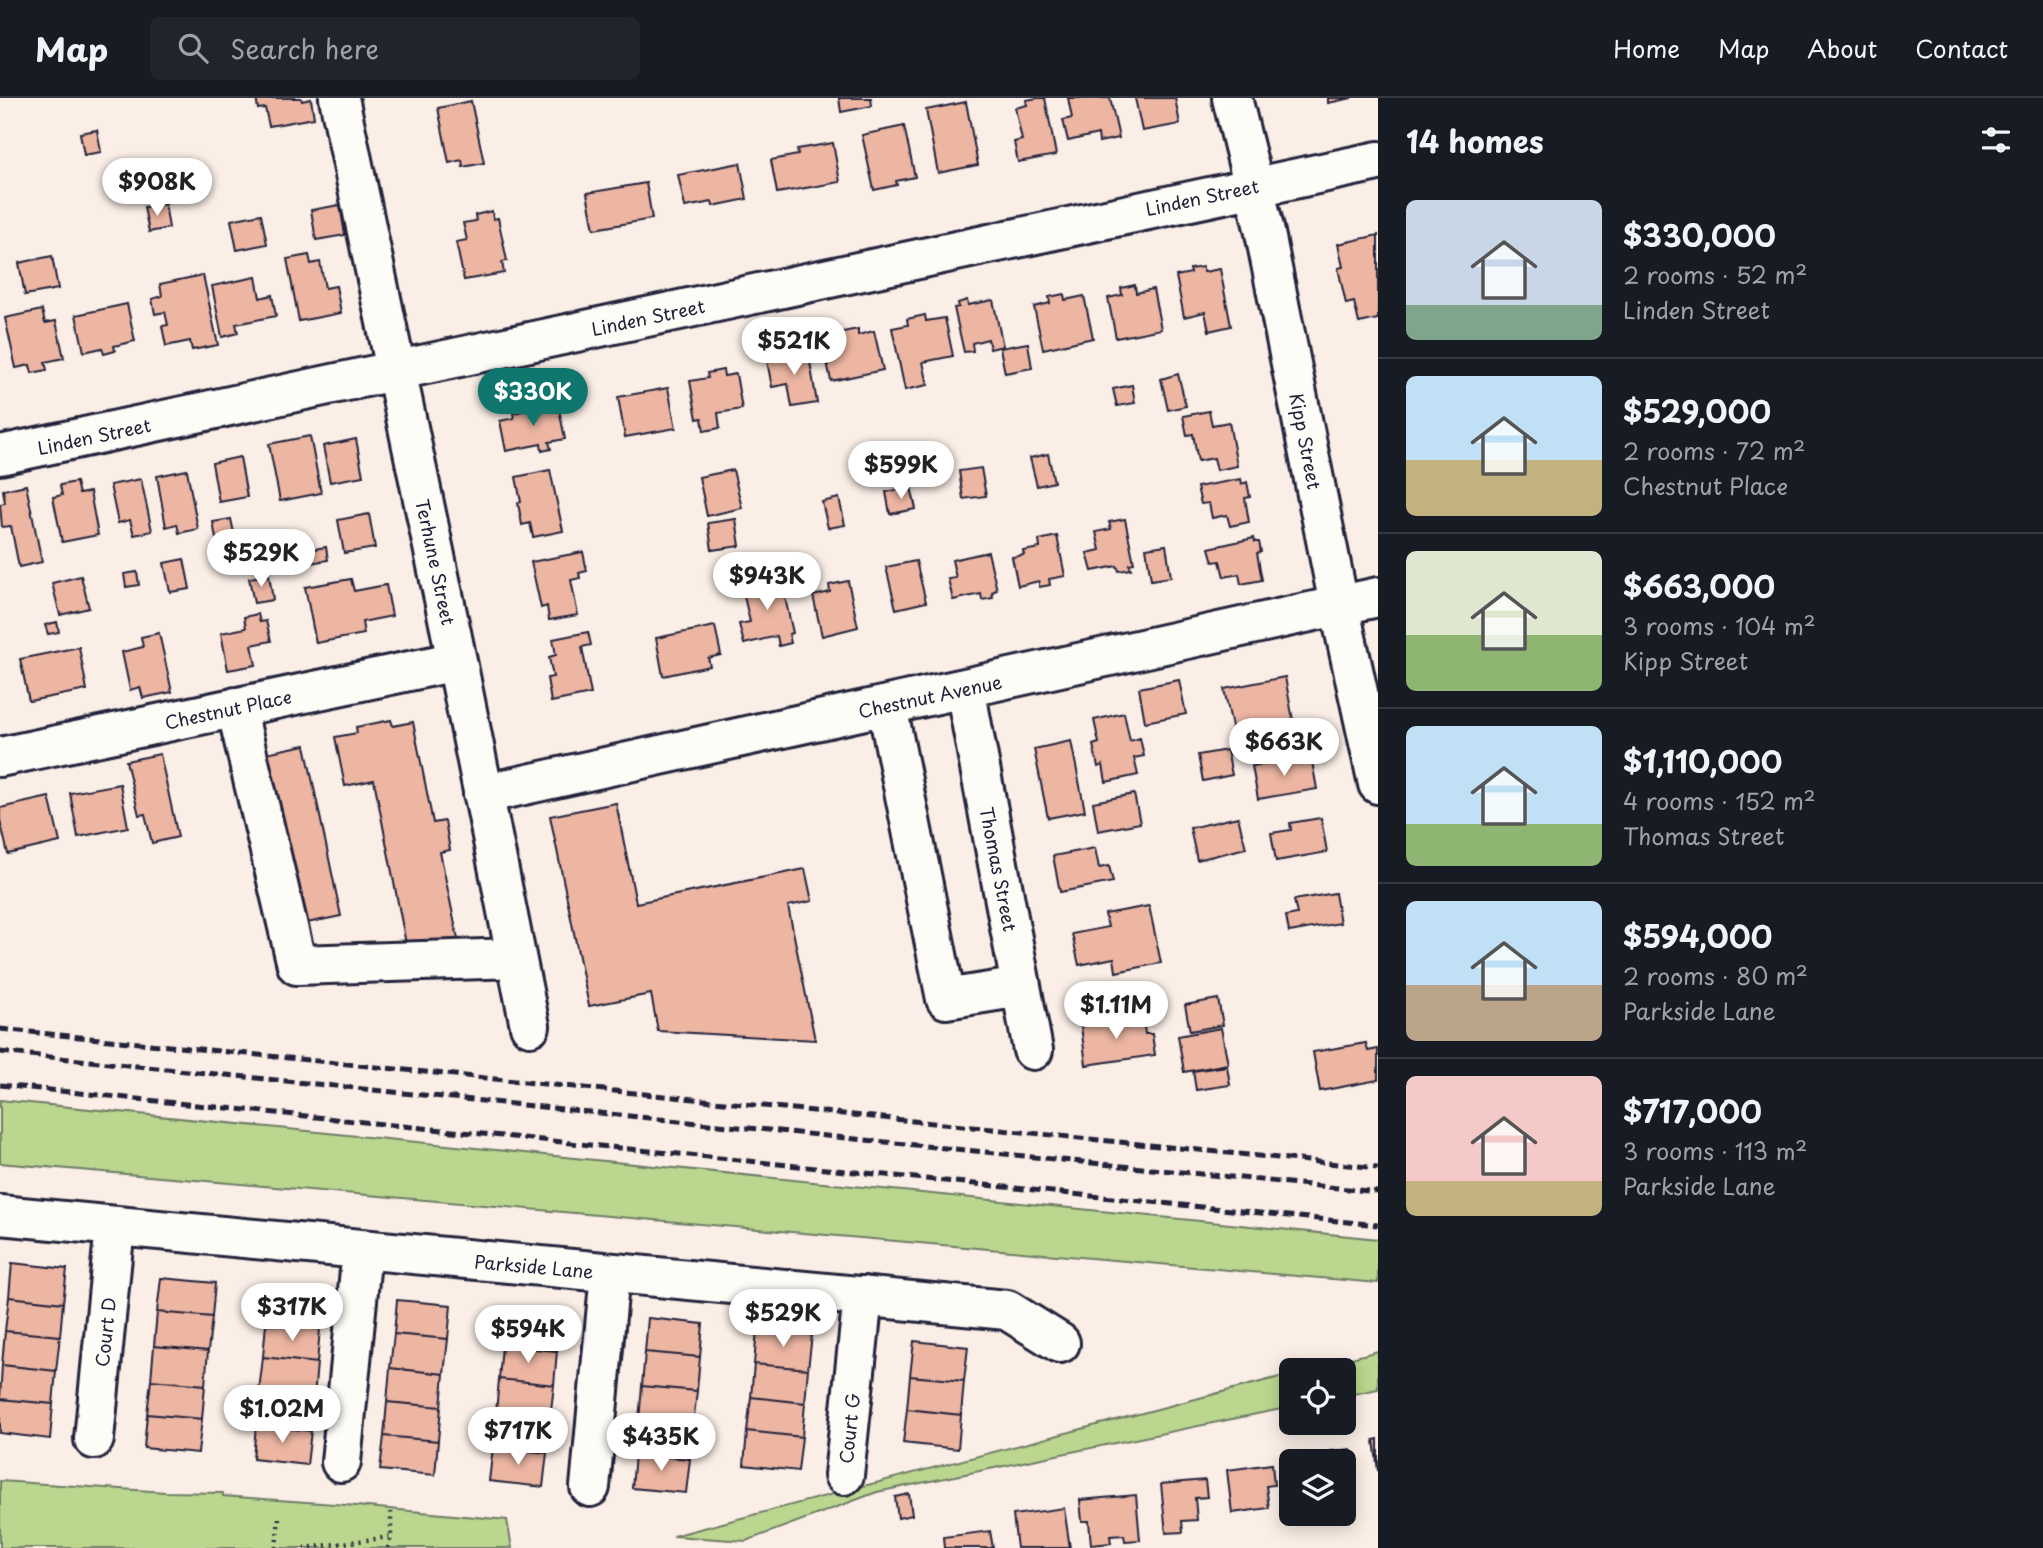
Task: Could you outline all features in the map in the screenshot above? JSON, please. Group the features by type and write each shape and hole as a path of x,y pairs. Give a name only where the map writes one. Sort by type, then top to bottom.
{"street":[{"name":"Terhune Street","path":"339,98 530,1026"},
{"name":"Kipp Street","path":"1232,98 1264,228 1339,605 1378,784"},
{"name":"Linden Street","path":"0,455 1378,161"},
{"name":"Chestnut Avenue","path":"483,794 1378,597"},
{"name":"Chestnut Place","path":"0,757 457,661"},
{"name":"Thomas Street","path":"965,688 1033,1050"},
{"path":"887,706 946,999 1021,987"},
{"path":"236,707 297,965 516,958"},
{"name":"Parkside Lane","path":"0,1215 1007,1310 1060,1343"},
{"name":"Court D","path":"94,1439 115,1226"},
{"path":"341,1462 362,1250"},
{"path":"590,1487 610,1273"},
{"name":"Court G","path":"844,1475 863,1296"}],"path":[{"path":"387,1548 391,1537 391,1512"},
{"path":"276,1548 279,1518"},
{"path":"304,1548 391,1537"}],"green space":[{"path":"0,1100 1378,1239 1378,1283 0,1163"},
{"path":"1378,1351 1378,1389 1356,1394 1356,1358 1351,1358"},
{"path":"1279,1377 1279,1409 877,1492 746,1541 673,1536"},
{"path":"0,1481 223,1493 223,1496 507,1520 512,1548 0,1548"}],"building":[{"path":"256,98 301,98 302,101 311,99 314,118 269,126 265,108 258,109"},
{"path":"839,98 871,98 872,106 841,112"},
{"path":"1045,98 1056,155 1018,162 1014,142 1022,140 1015,108 1027,105 1026,100"},
{"path":"1068,98 1110,98 1119,138 1099,142 1098,134 1068,141 1063,120 1072,118"},
{"path":"1135,98 1175,98 1180,124 1142,131"},
{"path":"1328,98 1352,98 1328,103"},
{"path":"471,101 484,163 463,167 462,160 449,163 438,108"},
{"path":"966,102 978,165 938,173 926,110"},
{"path":"904,126 915,177 896,181 897,185 874,190 862,135"},
{"path":"97,130 101,152 84,155 80,133"},
{"path":"833,143 840,182 777,193 771,160 798,155 797,149"},
{"path":"740,163 747,199 713,206 712,202 685,207 678,175"},
{"path":"646,183 652,219 594,229 587,193"},
{"path":"165,204 169,228 149,232 144,207"},
{"path":"340,205 345,235 316,240 311,210"},
{"path":"492,211 493,219 498,218 507,261 502,262 504,273 464,280 456,242 467,240 463,223 476,221 475,215"},
{"path":"261,214 267,244 237,250 231,220"},
{"path":"1378,235 1378,319 1359,323 1354,302 1346,304 1338,268 1343,267 1338,244"},
{"path":"309,255 311,264 320,262 325,288 336,286 341,313 299,321 287,259"},
{"path":"52,256 58,289 25,295 19,263"},
{"path":"1202,267 1204,272 1220,269 1231,326 1209,331 1205,312 1184,317 1176,276"},
{"path":"203,275 218,345 192,350 190,341 166,346 162,326 168,325 165,312 155,314 152,299 162,296 160,284"},
{"path":"256,277 260,298 272,295 276,316 236,324 238,333 222,337 212,286"},
{"path":"1135,285 1136,293 1153,289 1161,329 1116,338 1108,298 1122,295 1121,288"},
{"path":"1064,294 1065,300 1084,296 1093,338 1043,349 1034,307 1050,303 1049,297"},
{"path":"967,300 968,305 993,300 1003,346 990,349 988,339 972,343 973,351 964,352 954,308 959,307 958,303"},
{"path":"127,304 135,341 114,346 115,351 104,354 102,348 84,352 76,315"},
{"path":"42,310 45,323 56,321 64,358 45,362 47,370 32,373 30,365 16,368 5,318"},
{"path":"925,315 926,321 945,318 953,356 923,362 928,385 905,390 892,328 908,325 907,319"},
{"path":"858,329 858,335 874,331 883,370 831,381 823,342 839,338 838,333"},
{"path":"1028,343 1032,368 1005,373 1000,348"},
{"path":"808,350 817,403 792,407 788,384 772,387 767,361 781,358 781,354"},
{"path":"723,370 724,376 736,374 742,409 718,413 720,428 704,431 702,418 697,419 690,381 708,378 707,373"},
{"path":"1178,374 1186,406 1168,410 1161,379"},
{"path":"1132,385 1135,403 1117,406 1113,389"},
{"path":"668,388 676,428 625,437 618,397"},
{"path":"558,404 565,439 549,442 551,449 542,451 541,444 506,451 500,421 514,418 513,413"},
{"path":"1209,411 1212,425 1229,422 1237,466 1217,470 1214,458 1198,461 1193,434 1187,435 1183,416"},
{"path":"310,436 321,493 280,501 269,444"},
{"path":"356,439 363,476 330,482 323,446"},
{"path":"1048,454 1054,482 1037,486 1030,458"},
{"path":"240,457 247,497 219,502 212,463"},
{"path":"981,468 986,496 963,499 959,471"},
{"path":"187,470 198,529 179,533 177,524 166,527 157,476"},
{"path":"550,470 563,531 533,537 530,523 522,525 516,477"},
{"path":"733,470 742,508 707,516 699,477"},
{"path":"141,479 152,531 134,535 130,520 118,523 110,485"},
{"path":"1241,479 1242,484 1247,482 1250,497 1245,498 1249,522 1230,526 1227,515 1212,518 1209,503 1201,504 1197,487"},
{"path":"76,482 79,494 90,492 98,535 62,542 53,497 62,495 60,485"},
{"path":"26,485 42,562 19,567 11,526 2,527 0,504 5,503 3,490"},
{"path":"911,487 916,509 890,514 886,492"},
{"path":"839,498 845,525 828,528 822,502"},
{"path":"369,514 375,548 344,553 338,520"},
{"path":"231,519 237,547 218,550 213,522"},
{"path":"736,519 740,546 712,550 708,523"},
{"path":"1125,519 1134,563 1129,564 1131,569 1119,571 1117,566 1092,571 1087,553 1100,550 1096,532 1111,529 1109,522"},
{"path":"1057,536 1065,576 1049,579 1050,585 1039,587 1039,581 1018,586 1012,557 1024,555 1023,551 1040,548 1039,540"},
{"path":"1254,538 1255,542 1259,542 1261,552 1257,553 1262,580 1241,584 1239,574 1224,577 1220,561 1213,562 1209,548"},
{"path":"1166,545 1171,577 1151,580 1146,548"},
{"path":"326,547 328,560 310,563 308,550"},
{"path":"583,552 587,571 579,573 580,578 571,580 578,615 549,620 547,606 541,608 531,562"},
{"path":"988,552 997,590 992,592 993,598 982,600 981,594 953,600 948,579 956,578 952,560"},
{"path":"184,559 190,589 170,592 164,563"},
{"path":"916,561 926,602 896,609 886,567"},
{"path":"779,571 793,633 789,634 791,643 779,646 777,636 744,644 739,624 750,622 743,592 761,588 759,576"},
{"path":"137,572 139,585 126,587 124,574"},
{"path":"269,575 273,600 254,603 249,578"},
{"path":"81,576 89,608 60,615 52,583"},
{"path":"351,579 354,591 386,585 392,616 362,622 364,634 316,643 305,587"},
{"path":"848,581 858,627 822,636 813,596 830,592 829,585"},
{"path":"258,614 260,622 266,621 271,641 252,645 256,665 228,670 221,633 246,628 244,617"},
{"path":"57,622 59,632 48,634 45,625"},
{"path":"715,626 721,655 708,658 710,666 663,676 656,638"},
{"path":"588,632 591,645 582,647 591,694 551,702 547,678 553,677 549,657 556,655 553,639"},
{"path":"159,633 172,692 143,698 140,687 130,690 122,652 143,647 141,637"},
{"path":"79,647 87,690 29,701 20,659"},
{"path":"1285,677 1293,720 1233,732 1224,689"},
{"path":"1179,680 1186,714 1145,722 1139,688"},
{"path":"1124,713 1130,741 1140,738 1144,756 1134,758 1138,775 1106,782 1103,765 1098,767 1093,745 1099,743 1094,720"},
{"path":"391,720 393,726 413,722 433,823 445,821 450,850 440,852 459,944 408,954 374,780 345,786 335,737 357,733 356,727"},
{"path":"1071,741 1085,811 1048,818 1034,749"},
{"path":"305,745 341,916 302,924 266,753"},
{"path":"1227,750 1232,775 1203,781 1198,755"},
{"path":"160,754 178,837 152,843 145,814 139,815 126,761"},
{"path":"1311,756 1317,789 1258,799 1252,766"},
{"path":"120,784 128,827 78,837 70,793"},
{"path":"1134,794 1140,823 1098,831 1093,802"},
{"path":"49,797 60,842 8,854 0,808"},
{"path":"616,803 636,903 805,869 812,901 788,906 815,1040 658,1031 651,994 589,1006 550,816"},
{"path":"1238,817 1246,848 1197,860 1190,828"},
{"path":"1321,818 1327,852 1276,861 1271,833 1291,830 1290,823"},
{"path":"1095,848 1099,868 1109,866 1113,882 1060,892 1053,856"},
{"path":"1335,893 1340,923 1289,932 1286,916 1297,914 1294,900"},
{"path":"1149,906 1161,963 1116,972 1114,958 1079,965 1072,934 1108,927 1105,914"},
{"path":"1218,999 1223,1025 1190,1031 1185,1005"},
{"path":"1143,1018 1145,1034 1152,1034 1155,1055 1086,1065 1081,1026"},
{"path":"1221,1028 1228,1064 1184,1072 1178,1036"},
{"path":"1366,1043 1368,1051 1378,1049 1378,1080 1320,1091 1313,1052"},
{"path":"1227,1066 1230,1085 1196,1090 1193,1071"},
{"path":"12,1263 67,1269 63,1303 9,1297"},
{"path":"161,1278 215,1283 212,1317 157,1312"},
{"path":"269,1290 323,1295 320,1329 266,1324"},
{"path":"9,1297 63,1303 60,1336 5,1331"},
{"path":"397,1300 451,1305 448,1339 394,1334"},
{"path":"157,1312 212,1317 208,1351 154,1346"},
{"path":"505,1312 560,1317 557,1351 502,1346"},
{"path":"648,1318 703,1324 700,1357 645,1352"},
{"path":"266,1324 320,1329 317,1363 263,1357"},
{"path":"757,1329 812,1335 808,1369 754,1364"},
{"path":"5,1331 60,1336 56,1371 2,1365"},
{"path":"394,1334 448,1339 444,1374 390,1368"},
{"path":"914,1341 968,1347 964,1381 910,1376"},
{"path":"154,1346 208,1351 205,1385 151,1380"},
{"path":"502,1346 557,1351 554,1385 499,1379"},
{"path":"645,1352 700,1357 697,1391 642,1386"},
{"path":"263,1357 317,1363 314,1397 259,1391"},
{"path":"754,1364 808,1369 805,1403 751,1397"},
{"path":"2,1365 56,1371 53,1404 0,1399"},
{"path":"390,1368 444,1374 441,1407 387,1402"},
{"path":"910,1376 964,1381 961,1415 907,1409"},
{"path":"499,1379 554,1385 550,1419 496,1413"},
{"path":"151,1380 205,1385 202,1419 147,1414"},
{"path":"642,1386 697,1391 693,1425 639,1420"},
{"path":"259,1391 314,1397 311,1431 256,1425"},
{"path":"751,1397 805,1403 802,1437 747,1431"},
{"path":"0,1399 53,1404 50,1439 0,1433"},
{"path":"387,1402 441,1407 438,1441 384,1436"},
{"path":"907,1409 961,1415 958,1449 903,1443"},
{"path":"496,1413 550,1419 547,1453 493,1447"},
{"path":"147,1414 202,1419 198,1453 144,1448"},
{"path":"639,1420 693,1425 690,1459 635,1454"},
{"path":"256,1425 311,1431 307,1465 253,1459"},
{"path":"747,1431 802,1437 798,1471 744,1465"},
{"path":"384,1436 438,1441 435,1475 380,1470"},
{"path":"1378,1439 1378,1471 1374,1440"},
{"path":"493,1447 547,1453 543,1487 489,1481"},
{"path":"635,1454 690,1459 686,1493 632,1488"},
{"path":"1272,1464 1274,1485 1266,1486 1269,1508 1232,1513 1227,1470"},
{"path":"1205,1480 1207,1497 1195,1498 1197,1520 1182,1521 1183,1532 1166,1533 1161,1484"},
{"path":"909,1494 912,1515 898,1518 895,1497"},
{"path":"1136,1495 1140,1540 1125,1541 1124,1535 1110,1536 1111,1543 1091,1545 1089,1521 1082,1521 1080,1500"},
{"path":"1064,1508 1070,1548 1017,1548 1013,1515"},
{"path":"990,1531 993,1548 944,1548 943,1537"}],"railway":[{"path":"0,1029 1378,1168"},
{"path":"0,1052 1378,1192"},
{"path":"0,1085 1378,1225"}]}
